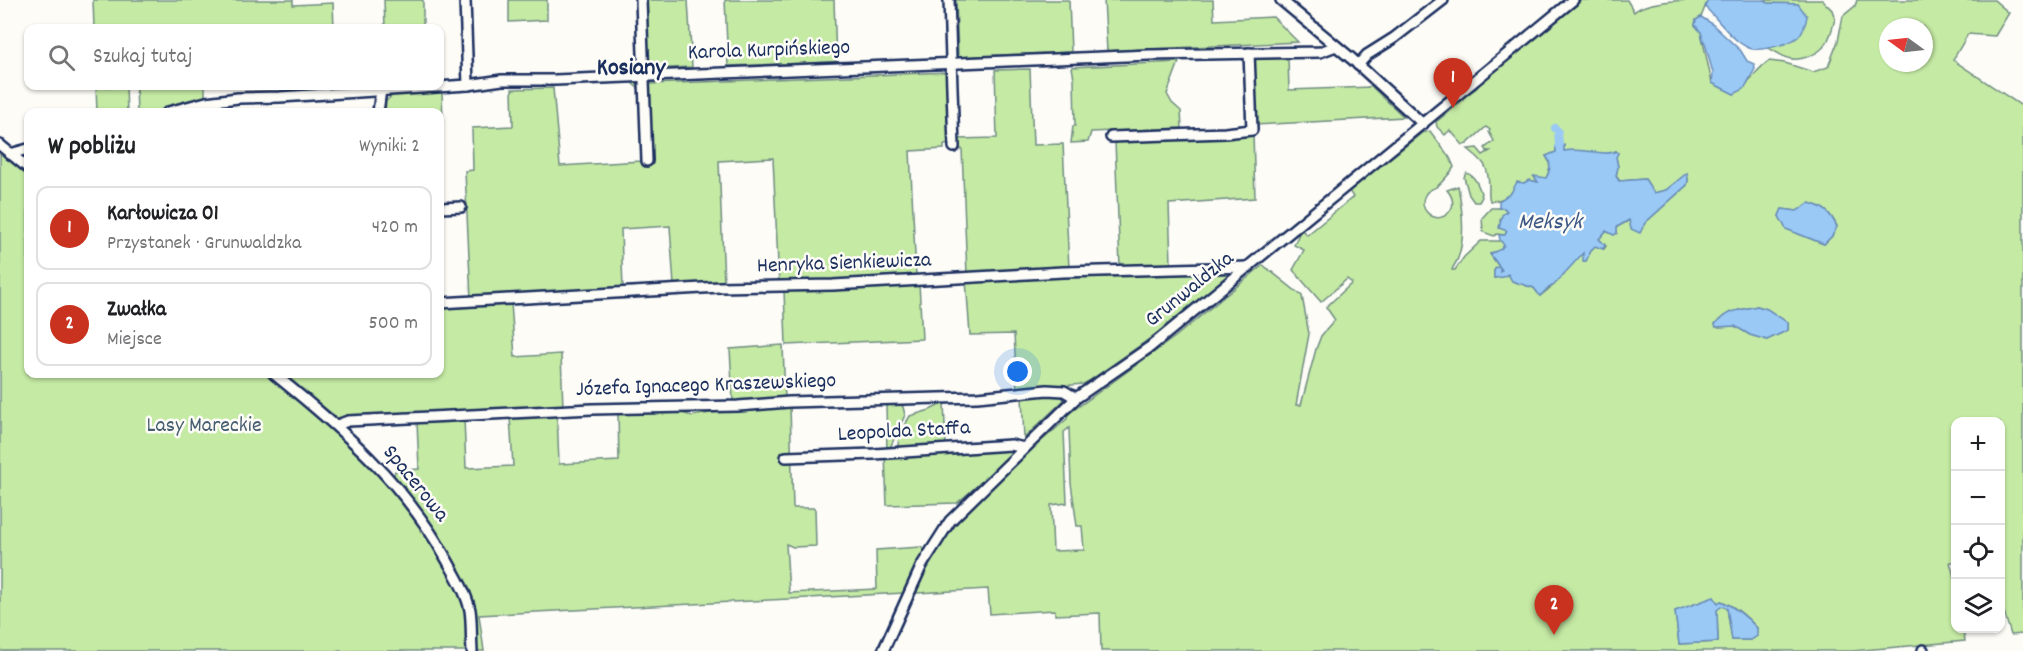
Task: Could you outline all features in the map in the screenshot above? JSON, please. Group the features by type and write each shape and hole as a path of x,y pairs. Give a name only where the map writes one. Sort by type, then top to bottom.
{"street":[{"path":"465,0 468,85"},
{"path":"640,0 646,161"},
{"path":"950,0 954,147"},
{"path":"1281,0 1358,64 1423,124"},
{"path":"1358,64 1443,0"},
{"name":"Grunwaldzka","path":"883,651 918,573 944,529 956,514 1076,398 1150,347 1573,0"},
{"name":"Karola Kurpińskiego","path":"444,86 510,80 1320,52 1336,46"},
{"path":"1111,137 1252,130 1249,53"},
{"path":"379,108 381,90"},
{"name":"Karola Kurpińskiego","path":"183,108 206,102 238,98 280,98 381,90"},
{"path":"0,145 24,165"},
{"path":"10,154 24,150"},
{"path":"444,208 461,207"},
{"name":"Henryka Sienkiewicza","path":"444,303 720,286 854,284 1064,272 1249,267"},
{"name":"Spacerowa","path":"279,378 337,425 387,476 415,511 439,546 462,588 470,611 472,651"},
{"name":"Józefa Ignacego Kraszewskiego","path":"337,425 348,422 592,409 977,397 1047,390 1064,391 1076,398"},
{"name":"Leopolda Staffa","path":"786,457 1011,445 1024,448"}],"green space":[{"path":"93,0 293,0 293,5 333,3 334,24 94,24"},
{"path":"384,0 423,0 423,24 385,24"},
{"path":"509,0 547,0 547,20 509,22"},
{"path":"647,0 688,0 692,67 649,69"},
{"path":"725,0 834,0 836,62 728,66"},
{"path":"956,0 1069,0 1071,52 958,57"},
{"path":"1104,0 1213,0 1214,20 1273,17 1298,42 1107,51"},
{"path":"1582,0 1627,0 1634,12 1658,3 1708,0 1695,25 1701,32 1712,83 1734,94 1769,61 1785,63 1813,72 1828,67 1838,41 1843,16 1855,6 1857,0 1994,0 2009,13 1995,36 1968,34 1953,60 2023,107 2023,634 2011,635 2005,615 2005,417 1951,417 1951,633 1964,633 1965,641 1852,651 1101,651 1100,613 1055,615 1055,610 990,614 988,589 917,593 916,589 936,553 976,501 1067,419 1067,415 1175,337 1263,265 1302,296 1309,334 1296,405 1301,405 1321,336 1335,320 1326,307 1352,283 1347,279 1321,302 1293,270 1304,250 1294,245 1301,229 1307,235 1353,197 1349,191 1422,133 1430,131 1454,167 1435,188 1427,192 1423,200 1428,214 1437,218 1442,217 1450,211 1453,205 1447,190 1458,186 1463,232 1460,250 1452,270 1455,270 1464,257 1481,241 1501,241 1507,245 1506,260 1493,252 1490,254 1502,271 1496,268 1494,278 1503,277 1508,273 1512,281 1534,288 1540,296 1554,285 1583,252 1584,261 1586,261 1595,246 1604,249 1606,246 1599,239 1606,231 1614,235 1617,233 1617,227 1630,220 1631,228 1640,232 1645,223 1687,185 1687,174 1666,190 1654,193 1645,179 1620,181 1616,176 1618,153 1616,151 1605,154 1563,151 1564,146 1556,146 1556,152 1546,156 1550,167 1546,178 1534,177 1539,182 1529,180 1517,183 1507,196 1490,201 1486,168 1468,149 1477,148 1483,155 1490,151 1485,148 1494,141 1490,130 1486,127 1463,145 1450,130 1445,135 1437,127 1436,122 1463,100 1461,98","holes":["1809,203 1826,211 1837,226 1832,236 1824,244 1786,229 1779,216 1782,209 1797,211","1757,306 1767,309 1788,323 1788,330 1767,340 1750,335 1735,326 1716,327 1715,324 1731,312","1069,428 1071,483 1077,526 1082,526 1084,550 1053,551 1051,505 1067,503 1064,432","1714,598 1718,603 1721,601 1726,603 1745,616 1757,628 1756,636 1751,640 1732,640 1727,608 1722,606 1717,609 1718,642 1679,644 1675,611"]},
{"path":"1765,0 1822,0 1832,10 1835,19 1824,47 1808,57 1796,59 1790,59 1767,48 1787,43 1798,4 1768,3"},
{"path":"1288,58 1289,90 1372,87 1404,117 1254,125 1251,59"},
{"path":"1179,62 1167,94 1172,103 1181,111 1182,128 1091,132 1088,142 1071,143 1073,126 1075,126 1072,67"},
{"path":"1030,69 1033,145 1063,144 1069,269 967,275 962,149 957,149 956,139 997,138 995,70"},
{"path":"949,72 952,144 944,145 944,149 910,151 916,276 779,285 773,158 719,161 724,283 674,286 670,226 621,229 623,291 471,300 465,171 473,170 472,128 513,126 512,89 553,88 560,166 641,161 640,90 633,84 633,79 650,79 650,84"},
{"path":"96,90 126,90 127,108 97,108"},
{"path":"136,90 205,90 205,95 210,98 169,108 137,108"},
{"path":"442,91 443,108 385,108 386,101 393,95"},
{"path":"1253,134 1255,198 1169,204 1171,264 1120,267 1115,141"},
{"name":"Lasy Mareckie","path":"0,151 24,170 24,378 269,378 283,384 372,462 419,521 456,581 468,618 469,651 0,651"},
{"path":"1466,173 1472,176 1478,186 1482,197 1479,202 1474,202 1469,195 1464,177"},
{"path":"1491,208 1504,208 1507,211 1500,220 1501,225 1507,230 1505,235 1494,236 1483,232 1482,218"},
{"path":"1215,271 1228,272 1229,276 1169,325 1083,384 1017,390 1014,334 970,335 966,280 1176,272 1206,274"},
{"path":"919,283 922,339 786,345 784,290"},
{"path":"511,303 515,357 561,354 563,408 340,420 286,378 444,378 444,306"},
{"path":"783,345 785,400 733,402 730,349"},
{"path":"1061,394 1064,400 1024,438 1022,397"},
{"path":"886,403 899,403 905,415 887,451"},
{"path":"944,403 946,446 902,448 898,446 899,435 910,416"},
{"path":"790,406 793,508 815,508 816,546 793,547 786,544 789,593 877,589 876,550 921,547 926,552 904,593 479,615 484,651 474,651 471,605 393,478 395,471 419,469 417,421 464,418 466,468 513,466 510,416 557,413 559,464 619,461 618,412 675,411 692,416 728,410"},
{"path":"1013,450 1014,454 957,503 887,505 885,455"}],"water":[{"path":"1708,0 1765,0 1768,3 1798,4 1807,16 1806,22 1798,37 1789,42 1775,47 1749,48 1731,35 1705,7"},
{"path":"1701,17 1711,23 1741,51 1747,61 1754,64 1755,69 1744,89 1734,94 1712,83 1713,73 1705,43 1701,32 1695,25 1696,20"},
{"name":"Meksyk","path":"1564,145 1564,151 1611,153 1616,151 1618,167 1616,176 1619,181 1645,179 1654,193 1666,190 1687,173 1688,180 1687,185 1645,223 1640,233 1631,229 1629,220 1617,227 1617,233 1614,235 1606,231 1599,239 1605,245 1603,249 1595,246 1586,261 1583,261 1583,253 1554,285 1540,296 1534,288 1512,281 1508,274 1494,278 1496,267 1500,268 1500,272 1502,270 1490,254 1504,245 1499,235 1505,235 1507,231 1499,228 1502,215 1507,211 1499,208 1499,201 1511,193 1517,182 1524,183 1529,180 1538,182 1534,176 1546,178 1550,167 1546,156 1556,152 1556,146"},
{"path":"1809,203 1826,211 1837,227 1824,244 1786,229 1779,216 1782,209 1797,211"},
{"path":"1757,306 1767,309 1788,323 1788,330 1767,340 1750,335 1735,326 1716,327 1715,324 1731,312"},
{"path":"1714,597 1718,603 1721,601 1726,603 1749,620 1757,628 1757,636 1751,640 1732,640 1727,608 1722,606 1717,610 1718,642 1679,644 1675,611"}],"waterway":[{"path":"1555,128 1558,131 1559,145"}],"place":[{"name":"Karłowicza 01","path":"1453,108"},
{"name":"Zwałka","path":"1554,635"}],"district":[{"name":"Kosiany","path":"631,69"}]}
